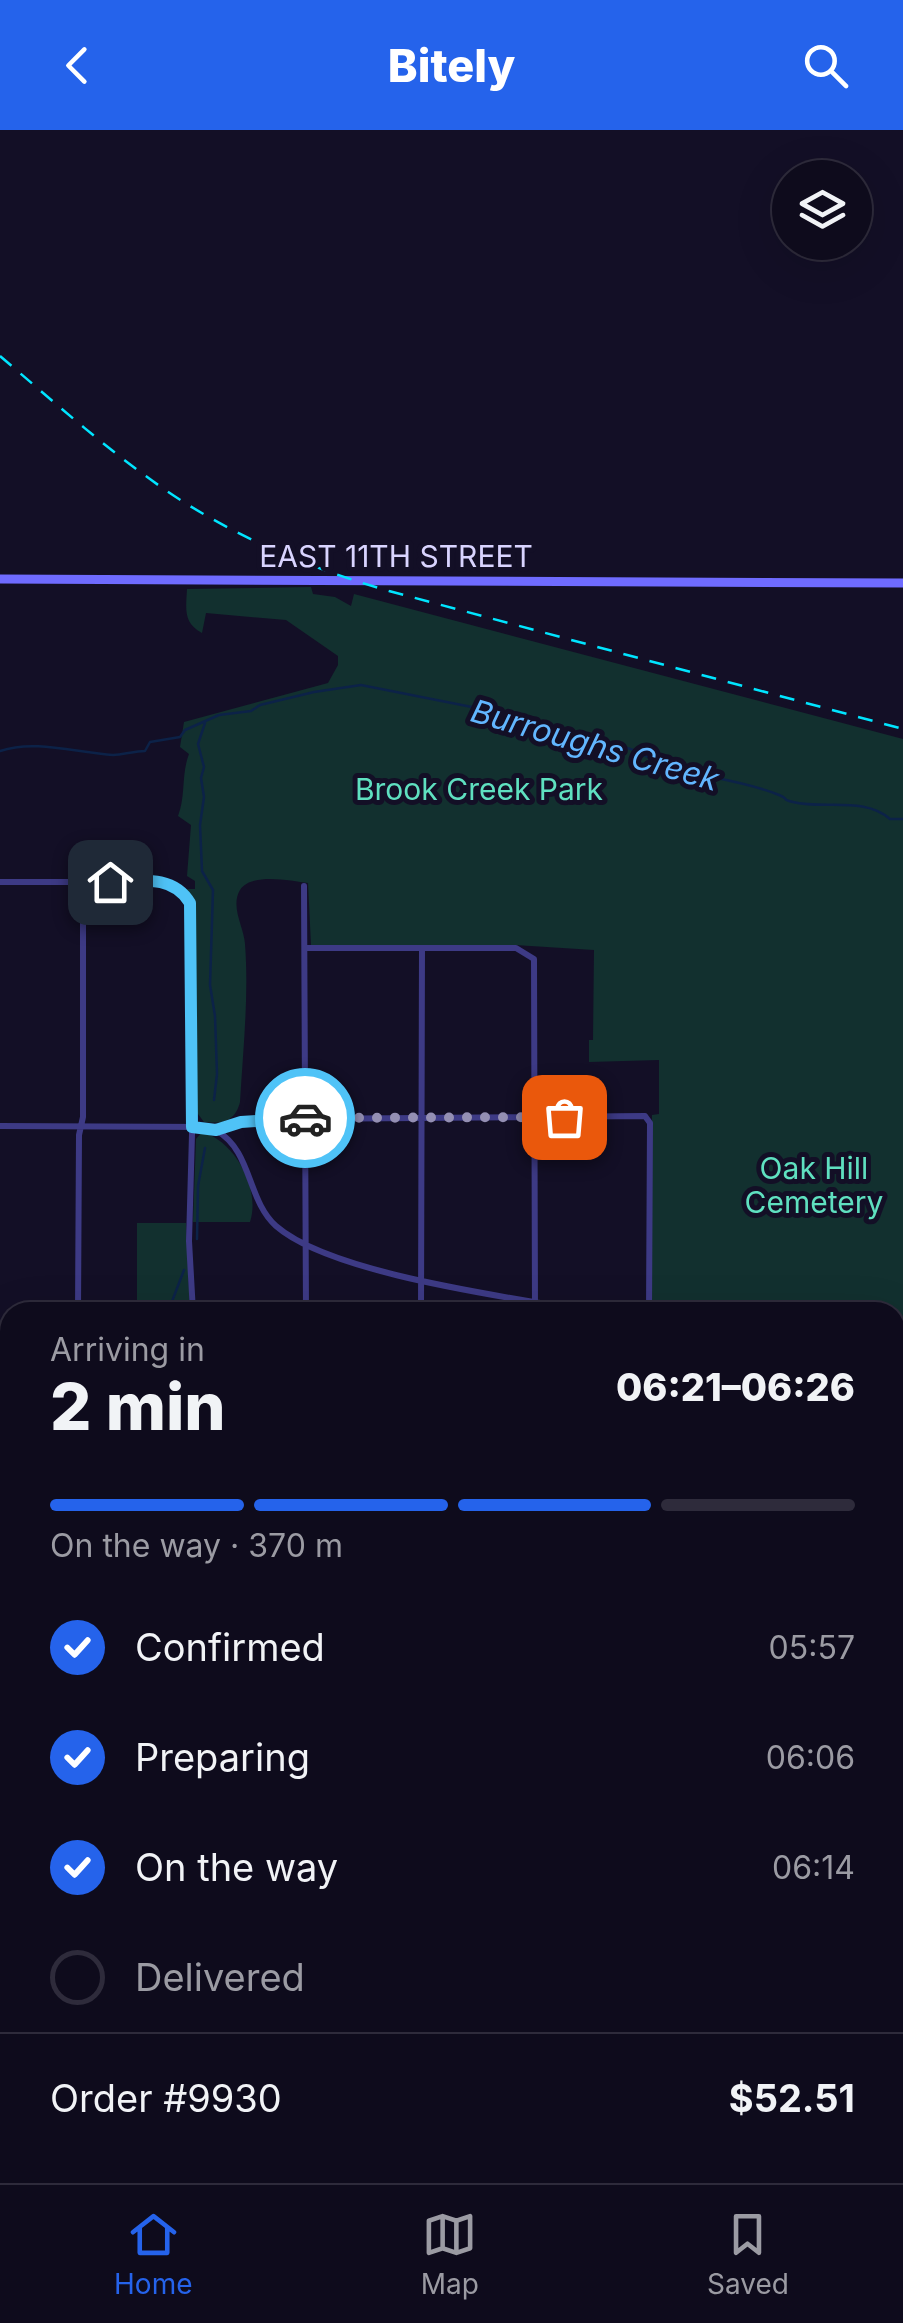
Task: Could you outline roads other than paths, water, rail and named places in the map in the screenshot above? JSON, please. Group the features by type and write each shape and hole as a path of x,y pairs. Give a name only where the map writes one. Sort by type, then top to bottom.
{"street":[{"name":"EAST 11TH STREET","path":"0,579 903,583"},
{"path":"0,882 157,882 180,889 192,908 189,1241 192,1302"},
{"path":"78,1302 83,882"},
{"path":"304,886 306,1302"},
{"path":"216,1130 238,1152 262,1209 288,1235 366,1266 535,1302 536,968 532,955 516,948 305,948"},
{"path":"422,949 422,1302"},
{"path":"0,1126 216,1130 241,1122 305,1118 648,1118 649,1302"}],"waterway":[{"name":"Burroughs Creek","path":"0,751 27,746 113,755 145,751 150,742 180,737 185,730 219,715 361,685 502,713 603,748 625,747 678,773 746,784 793,802 856,806 890,819 903,819"},
{"path":"205,723 198,744 204,767 202,871 213,890 210,985 215,1016 214,1100"},
{"path":"197,1239 198,1186 205,1148"},
{"path":"172,1302 184,1270"}],"railway":[{"path":"0,356 161,487 242,535 300,561 389,591 903,729"}],"park label":[{"name":"Brook Creek Park","path":"479,789"},
{"name":"Oak Hill Cemetery","path":"814,1185"}]}
